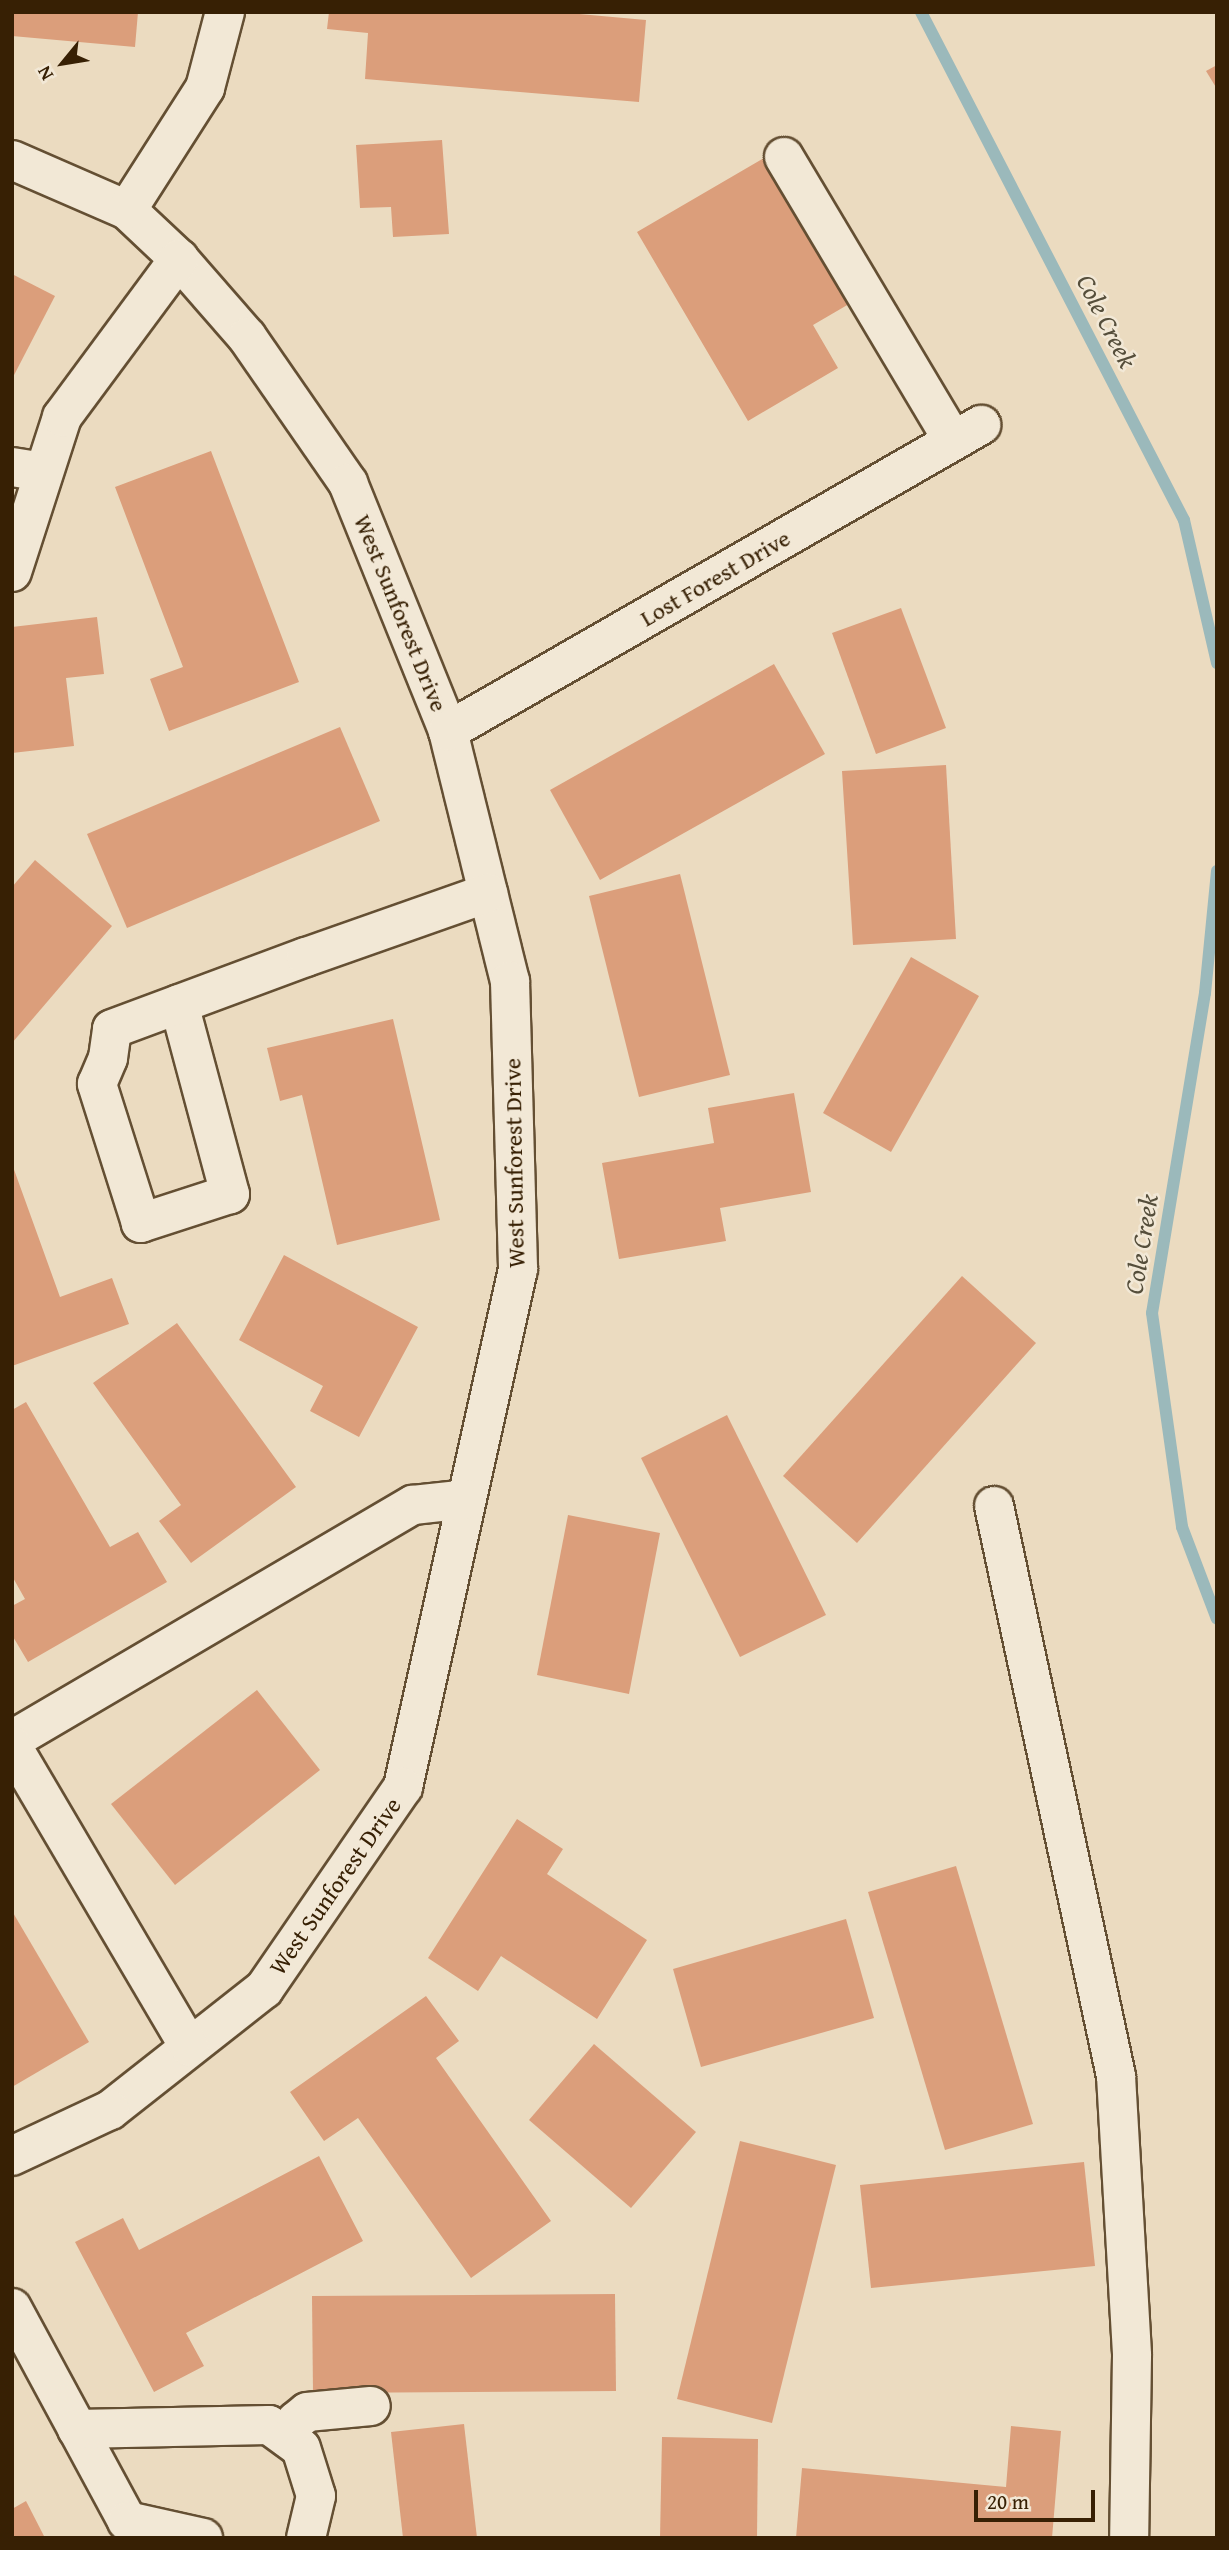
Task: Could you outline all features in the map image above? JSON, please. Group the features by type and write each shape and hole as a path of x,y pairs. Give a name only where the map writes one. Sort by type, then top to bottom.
{"street":[{"path":"127,210 205,88 225,12"},
{"name":"Lost Forest Drive","path":"448,731 967,433 784,157"},
{"name":"West Sunforest Drive","path":"12,160 127,210 180,259 247,337 348,483 448,731 510,981 518,1269 403,1787 264,1989 110,2110 12,2156"},
{"path":"12,572 28,470 62,417 180,259"},
{"path":"179,1004 230,1194 141,1223 97,1084 108,1058 112,1029 179,1004 488,893"},
{"path":"12,1741 413,1505 467,1499"},
{"path":"994,1506 1116,2076 1132,2356 1129,2538"},
{"path":"12,1746 189,2048"},
{"path":"12,2308 127,2521 203,2538"},
{"path":"289,2439 296,2421 307,2412 372,2406"},
{"path":"77,2429 269,2425 302,2448 316,2496 306,2538"}],"building":[{"path":"12,12 138,12 135,47 12,36"},
{"path":"329,12 557,12 646,20 639,102 365,79 368,33 327,29"},
{"path":"1217,65 1217,89 1206,71"},
{"path":"442,140 449,234 393,237 391,207 360,208 356,145"},
{"path":"764,158 849,304 813,325 838,368 748,421 637,232"},
{"path":"12,274 55,296 12,379"},
{"path":"211,451 299,682 169,731 150,679 183,667 115,487"},
{"path":"901,608 946,728 876,754 832,633"},
{"path":"97,617 104,674 66,678 74,746 12,753 12,627"},
{"path":"774,664 825,754 600,880 550,790"},
{"path":"340,727 380,821 127,928 87,834"},
{"path":"946,765 956,939 853,945 842,771"},
{"path":"35,860 112,926 12,1043 12,887"},
{"path":"680,874 730,1075 639,1097 589,896"},
{"path":"911,957 979,996 891,1152 823,1113"},
{"path":"393,1019 440,1220 337,1245 302,1095 280,1101 267,1048"},
{"path":"794,1093 811,1192 720,1208 726,1241 619,1259 602,1163 714,1143 708,1108"},
{"path":"12,1164 60,1297 112,1278 129,1324 12,1366"},
{"path":"284,1255 418,1327 359,1437 310,1411 323,1386 239,1340"},
{"path":"962,1276 1036,1343 857,1543 783,1476"},
{"path":"177,1323 296,1487 191,1563 159,1521 181,1505 93,1383"},
{"path":"26,1402 110,1547 138,1532 167,1582 28,1662 12,1635 12,1606 25,1599 12,1576 12,1410"},
{"path":"727,1415 826,1615 740,1657 641,1458"},
{"path":"568,1515 660,1533 629,1694 537,1675"},
{"path":"257,1690 320,1770 175,1885 111,1804"},
{"path":"517,1819 563,1849 547,1874 647,1940 597,2019 501,1956 478,1991 428,1958"},
{"path":"956,1866 1033,2124 945,2150 868,1892"},
{"path":"12,1911 89,2042 12,2087"},
{"path":"846,1919 874,2018 701,2067 673,1969"},
{"path":"426,1996 459,2041 436,2058 551,2221 471,2278 358,2118 324,2141 290,2092"},
{"path":"594,2044 696,2132 631,2208 529,2120"},
{"path":"740,2141 836,2165 772,2423 677,2399"},
{"path":"319,2156 363,2241 186,2333 204,2366 154,2392 75,2242 123,2218 139,2250"},
{"path":"1084,2162 1095,2266 871,2288 860,2185"},
{"path":"615,2294 616,2391 313,2393 312,2296"},
{"path":"464,2424 477,2538 403,2538 391,2432"},
{"path":"1011,2426 1061,2431 1052,2538 796,2538 802,2468 1006,2487"},
{"path":"662,2437 758,2439 757,2538 660,2538"},
{"path":"26,2501 45,2538 12,2538 12,2509"}],"waterway":[{"name":"Cole Creek","path":"921,12 1184,520 1217,663"},
{"name":"Cole Creek","path":"1217,871 1205,993 1152,1313 1182,1527 1217,1619"}]}
